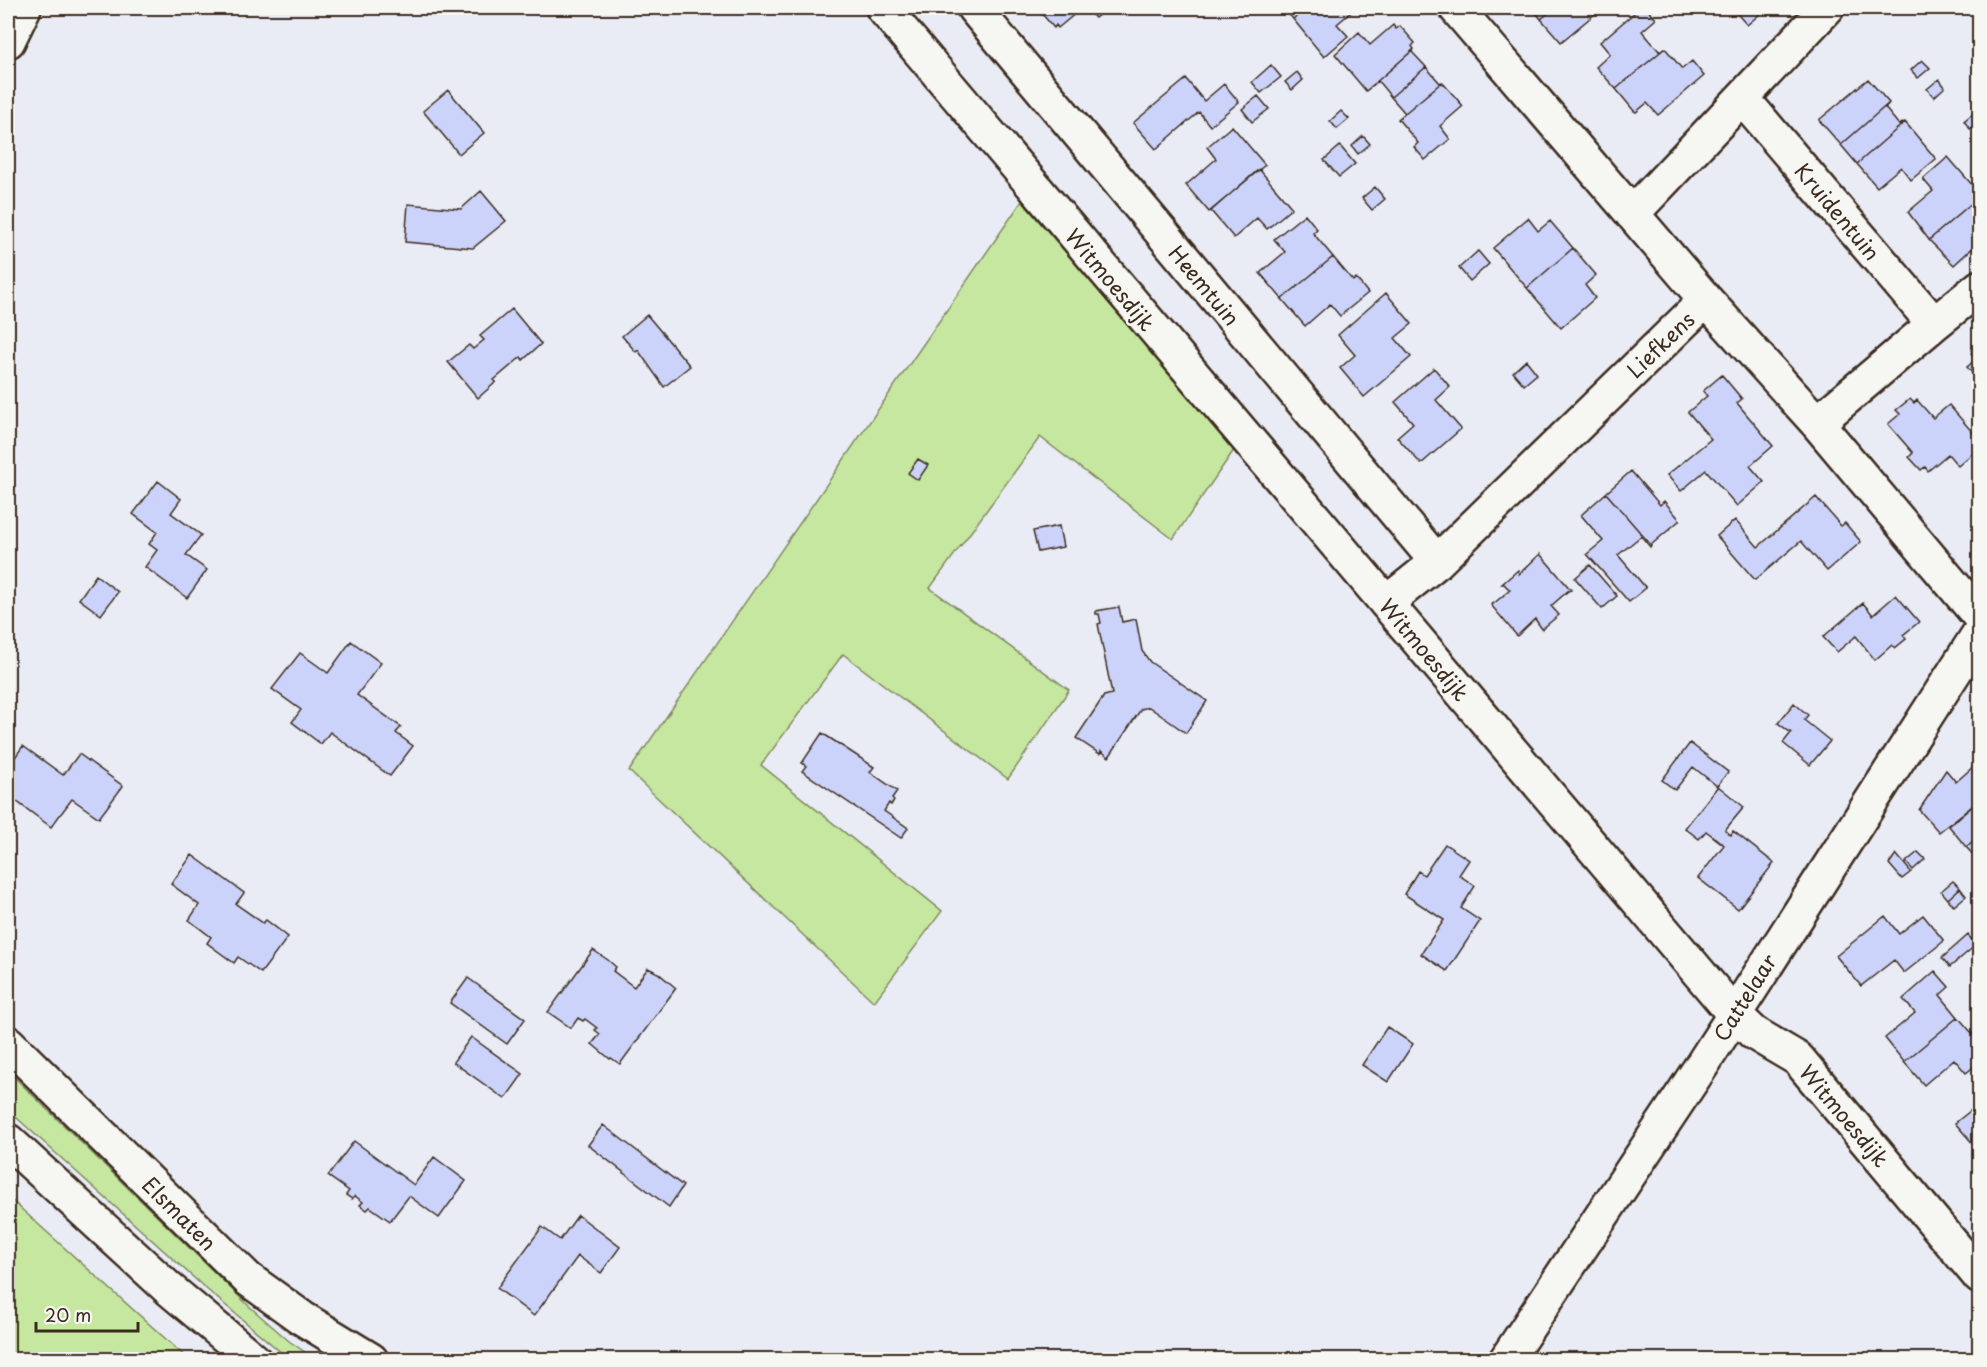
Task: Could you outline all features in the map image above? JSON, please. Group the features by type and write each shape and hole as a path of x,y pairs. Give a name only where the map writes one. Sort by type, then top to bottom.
{"street":[{"path":"8,41 24,8"},
{"name":"Witmoesdijk","path":"883,8 1734,1013 1754,1033 1798,1059 1980,1277"},
{"name":"Heemtuin","path":"974,8 1437,562"},
{"name":"Liefkens","path":"1386,603 1437,562 1706,300 1456,8"},
{"path":"1632,214 1827,8"},
{"name":"Kruidentuin","path":"1742,98 1935,324"},
{"path":"1817,423 1980,287"},
{"path":"1706,300 1817,423 1980,617"},
{"name":"Cattelaar","path":"1506,1359 1702,1065 1980,632"},
{"name":"Elsmaten","path":"8,1043 248,1279 302,1318 371,1359"},
{"path":"8,1141 168,1288 254,1359"}],"green space":[{"path":"1022,201 1234,450 1173,539 1040,437 930,588 1069,690 1008,779 843,654 761,765 942,911 874,1002 629,771"},
{"path":"8,1071 250,1307 289,1341 315,1359 289,1359 204,1287 8,1110"},
{"path":"8,1197 188,1359 8,1359"}],"building":[{"path":"1037,8 1082,8 1058,28 1056,25 1054,28"},
{"path":"1085,8 1107,8 1095,18"},
{"path":"1283,8 1307,8 1293,19"},
{"path":"1307,8 1356,8 1337,24 1348,36 1324,57 1293,19"},
{"path":"1532,8 1555,8 1541,19"},
{"path":"1555,8 1602,8 1561,42 1541,19"},
{"path":"1640,8 1646,8 1656,19 1642,31 1659,51 1665,48 1616,89 1596,67 1610,54 1600,42"},
{"path":"1732,8 1767,8 1747,25"},
{"path":"1393,25 1396,29 1400,26 1415,43 1412,46 1414,49 1366,91 1335,54 1359,32 1370,45"},
{"path":"1665,48 1682,69 1692,61 1704,76 1658,115 1647,103 1636,112 1616,89"},
{"path":"1414,49 1412,52 1426,67 1391,97 1378,81 1366,91"},
{"path":"1922,60 1930,68 1918,78 1911,70"},
{"path":"1271,65 1281,77 1261,93 1252,82"},
{"path":"1426,67 1440,83 1442,82 1398,119 1405,113 1391,97"},
{"path":"1297,72 1303,80 1292,90 1285,82"},
{"path":"1186,79 1204,101 1224,84 1239,102 1210,126 1199,112 1156,149 1133,123"},
{"path":"1868,79 1889,103 1841,145 1819,120"},
{"path":"1939,79 1945,87 1934,97 1927,89"},
{"path":"1442,82 1463,106 1440,126 1450,139 1425,160 1414,147 1418,143 1398,119"},
{"path":"448,90 484,133 459,154 423,111"},
{"path":"1258,96 1269,109 1252,122 1242,109"},
{"path":"1889,103 1885,108 1899,125 1905,122 1857,164 1841,145"},
{"path":"1341,111 1349,119 1337,129 1330,121"},
{"path":"1975,112 1980,116 1980,122 1970,129 1964,121"},
{"path":"1905,122 1936,159 1911,180 1901,167 1877,187 1857,164"},
{"path":"1232,126 1265,165 1209,212 1186,185 1216,159 1207,147"},
{"path":"1363,136 1370,144 1358,154 1352,146"},
{"path":"1340,146 1355,164 1339,177 1324,160"},
{"path":"1948,157 1980,196 1929,240 1908,212 1933,191 1923,179"},
{"path":"1259,169 1292,208 1267,229 1257,218 1234,238 1211,211"},
{"path":"1375,187 1385,199 1372,210 1362,198"},
{"path":"481,191 506,221 473,248 405,242 408,204 461,209"},
{"path":"1980,196 1980,244 1978,243 1954,265 1929,240"},
{"path":"1305,214 1317,229 1313,233 1333,257 1282,299 1260,273 1285,252 1274,239"},
{"path":"1528,218 1538,231 1550,221 1573,248 1527,288 1493,248"},
{"path":"1573,248 1596,275 1585,285 1595,298 1561,328 1527,288"},
{"path":"1478,251 1489,264 1470,281 1459,268"},
{"path":"1333,257 1353,281 1356,278 1368,293 1340,316 1330,304 1305,326 1282,299"},
{"path":"1386,293 1412,324 1395,338 1411,357 1364,397 1340,368 1355,355 1338,335"},
{"path":"512,309 541,344 523,360 521,357 494,380 496,382 478,398 448,362 469,345 473,349 484,340 480,336"},
{"path":"647,315 690,366 664,387 638,350 636,352 622,336"},
{"path":"1980,346 1980,382 1967,367 1976,359 1971,353"},
{"path":"1526,360 1537,374 1524,385 1513,372"},
{"path":"1434,368 1450,387 1436,400 1461,429 1421,464 1397,437 1413,423 1395,402"},
{"path":"1722,375 1742,399 1737,403 1773,446 1750,466 1764,482 1737,506 1706,470 1681,491 1667,475 1711,439 1688,412 1707,396 1703,391"},
{"path":"1910,399 1914,403 1917,400 1933,418 1949,405 1980,441 1980,447 1958,466 1948,454 1928,471 1925,467 1921,470 1909,457 1913,453 1888,424 1900,414 1896,410"},
{"path":"918,459 928,465 918,480 908,473"},
{"path":"1631,471 1660,505 1664,501 1680,520 1651,545 1606,493"},
{"path":"158,481 181,499 171,513 201,535 186,555 207,570 187,598 145,567 157,550 149,544 157,532 133,514"},
{"path":"1606,493 1651,545 1650,547 1641,536 1618,555 1646,588 1629,602 1587,554 1603,541 1581,515"},
{"path":"1816,497 1841,526 1845,523 1861,542 1827,571 1801,541 1755,580 1717,536 1735,520 1758,547"},
{"path":"1059,526 1063,547 1038,552 1033,531"},
{"path":"1540,554 1571,590 1551,606 1559,615 1542,629 1535,619 1517,636 1491,605 1510,590 1502,584 1518,570 1519,574"},
{"path":"1590,565 1617,596 1602,609 1575,578"},
{"path":"96,575 118,592 101,615 79,599"},
{"path":"1896,595 1919,622 1903,635 1906,639 1895,648 1892,645 1875,660 1856,636 1837,652 1823,637 1863,603 1873,615"},
{"path":"1119,607 1122,622 1136,619 1142,651 1150,662 1207,701 1186,733 1149,707 1141,709 1109,757 1101,751 1100,754 1076,738 1104,696 1112,694 1098,624 1101,623 1096,611"},
{"path":"351,641 381,663 357,695 401,727 396,733 413,746 390,776 330,732 321,744 292,722 301,710 272,689 300,653 328,673"},
{"path":"1794,703 1808,715 1804,720 1830,741 1810,765 1783,743 1791,733 1778,723"},
{"path":"822,733 874,767 870,772 897,791 892,798 894,800 891,805 889,803 884,811 908,828 901,838 802,771 806,766 802,763"},
{"path":"1690,743 1728,772 1717,786 1693,767 1675,790 1662,780"},
{"path":"23,746 63,775 79,754 123,786 99,818 72,799 51,827 8,795 8,767"},
{"path":"1974,766 1980,772 1980,800 1939,832 1919,810 1946,770 1956,782"},
{"path":"1718,786 1744,807 1725,830 1731,835 1733,831 1774,863 1738,909 1698,878 1724,845 1706,831 1699,839 1685,828"},
{"path":"1980,800 1980,835 1966,847 1949,826"},
{"path":"1980,835 1980,862 1966,847"},
{"path":"1445,844 1469,860 1459,875 1475,886 1461,908 1480,921 1447,971 1421,954 1444,920 1404,894 1418,871 1424,875"},
{"path":"1918,852 1925,859 1913,870 1906,862"},
{"path":"1896,854 1911,872 1902,879 1889,864"},
{"path":"192,855 244,893 236,904 263,923 266,920 288,937 261,973 238,957 234,963 207,943 211,937 189,920 199,905 171,884"},
{"path":"1953,881 1960,888 1948,899 1941,891"},
{"path":"1960,888 1966,896 1954,906 1948,899"},
{"path":"1923,915 1944,941 1904,973 1894,960 1861,986 1836,956 1885,916 1899,934"},
{"path":"1968,935 1976,945 1950,967 1942,958"},
{"path":"593,950 616,967 613,971 634,987 648,968 676,988 620,1064 592,1044 600,1034 595,1030 597,1028 585,1019 583,1021 578,1018 571,1028 548,1012"},
{"path":"1935,971 1949,987 1940,995 1958,1017 1904,1062 1885,1038 1915,1013 1903,999"},
{"path":"468,978 525,1019 507,1044 450,1003"},
{"path":"1958,1017 1977,1039 1980,1037 1980,1062 1966,1073 1954,1059 1924,1085 1904,1062"},
{"path":"1387,1027 1413,1044 1388,1082 1362,1065"},
{"path":"471,1037 523,1074 505,1099 453,1062"},
{"path":"1980,1103 1980,1142 1975,1146 1955,1123"},
{"path":"603,1125 683,1186 669,1207 588,1145"},
{"path":"354,1141 414,1185 434,1157 466,1181 439,1218 409,1196 390,1221 370,1207 367,1210 360,1205 363,1202 355,1196 352,1199 346,1195 349,1191 328,1176"},
{"path":"578,1215 620,1247 601,1273 578,1256 534,1316 497,1288 542,1227 560,1240"}]}
